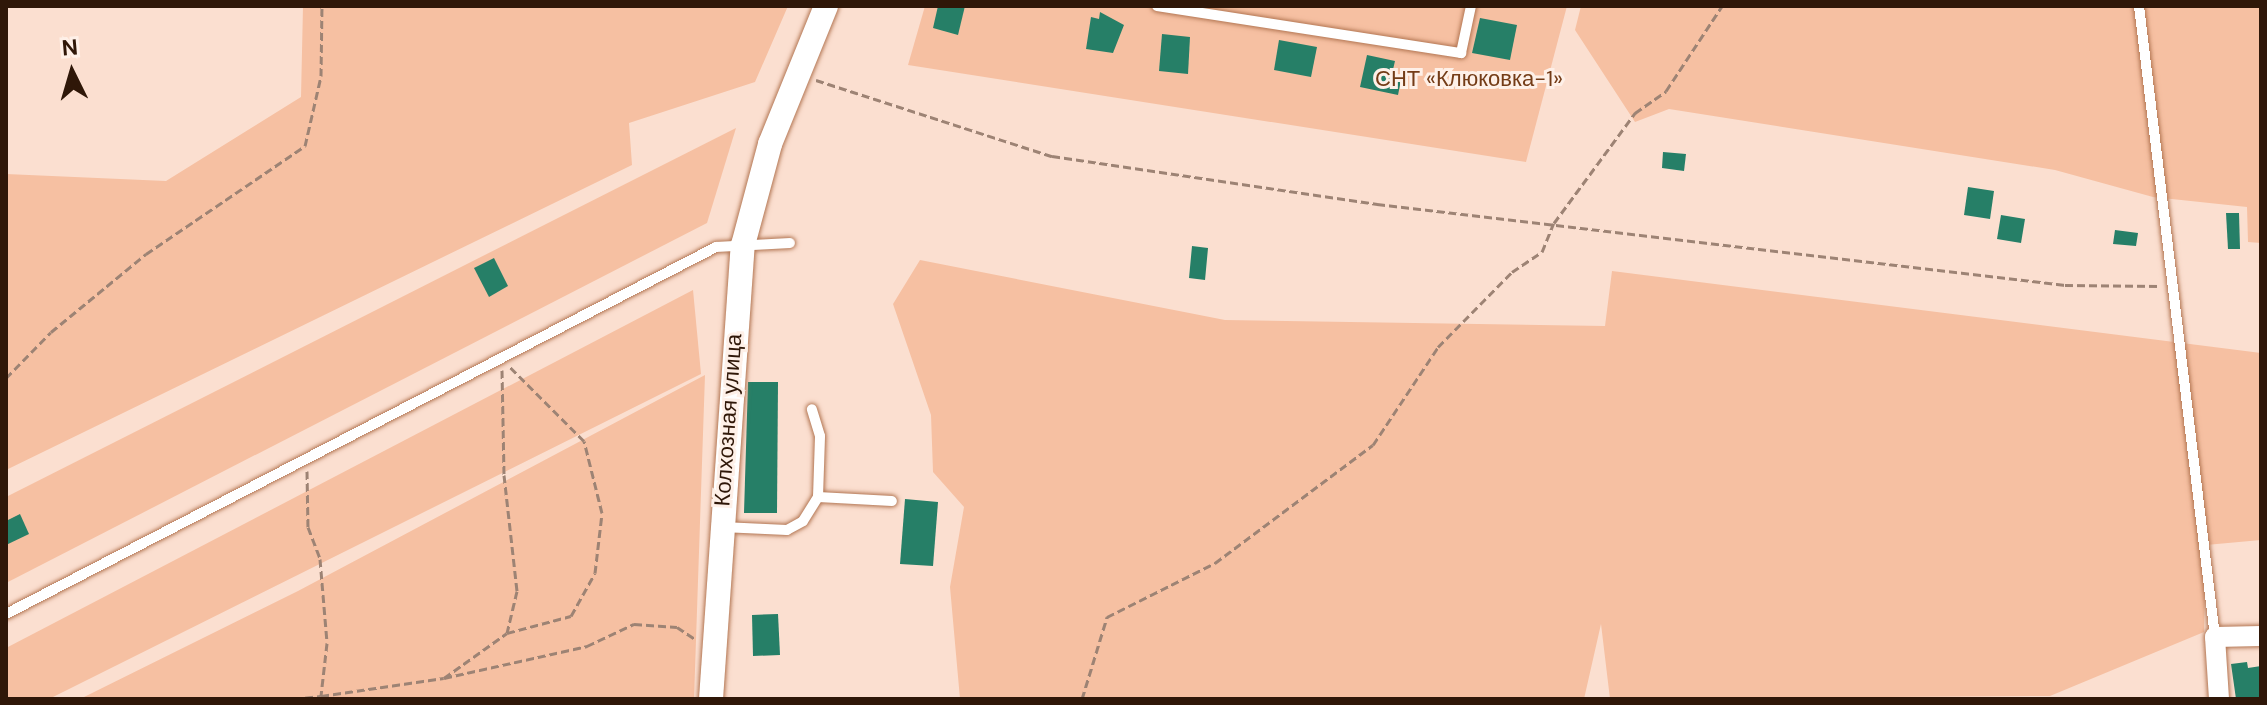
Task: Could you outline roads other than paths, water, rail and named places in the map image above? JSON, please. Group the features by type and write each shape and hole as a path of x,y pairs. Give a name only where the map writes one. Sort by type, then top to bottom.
{"street":[{"name":"Колхозная улица","path":"711,699 720,527 743,245 770,144 826,6"},
{"path":"2219,699 2215,637 2261,636"}],"lane":[{"path":"1157,6 1461,53 1471,6"},
{"path":"2139,6 2215,637"},
{"path":"6,614 307,454 716,247 790,243"},
{"path":"720,527 787,530 803,521 818,497 820,436 812,409"},
{"path":"818,497 892,501"}],"park label":[{"name":"СНТ «Клюковка-1»","path":"1469,79"}]}
